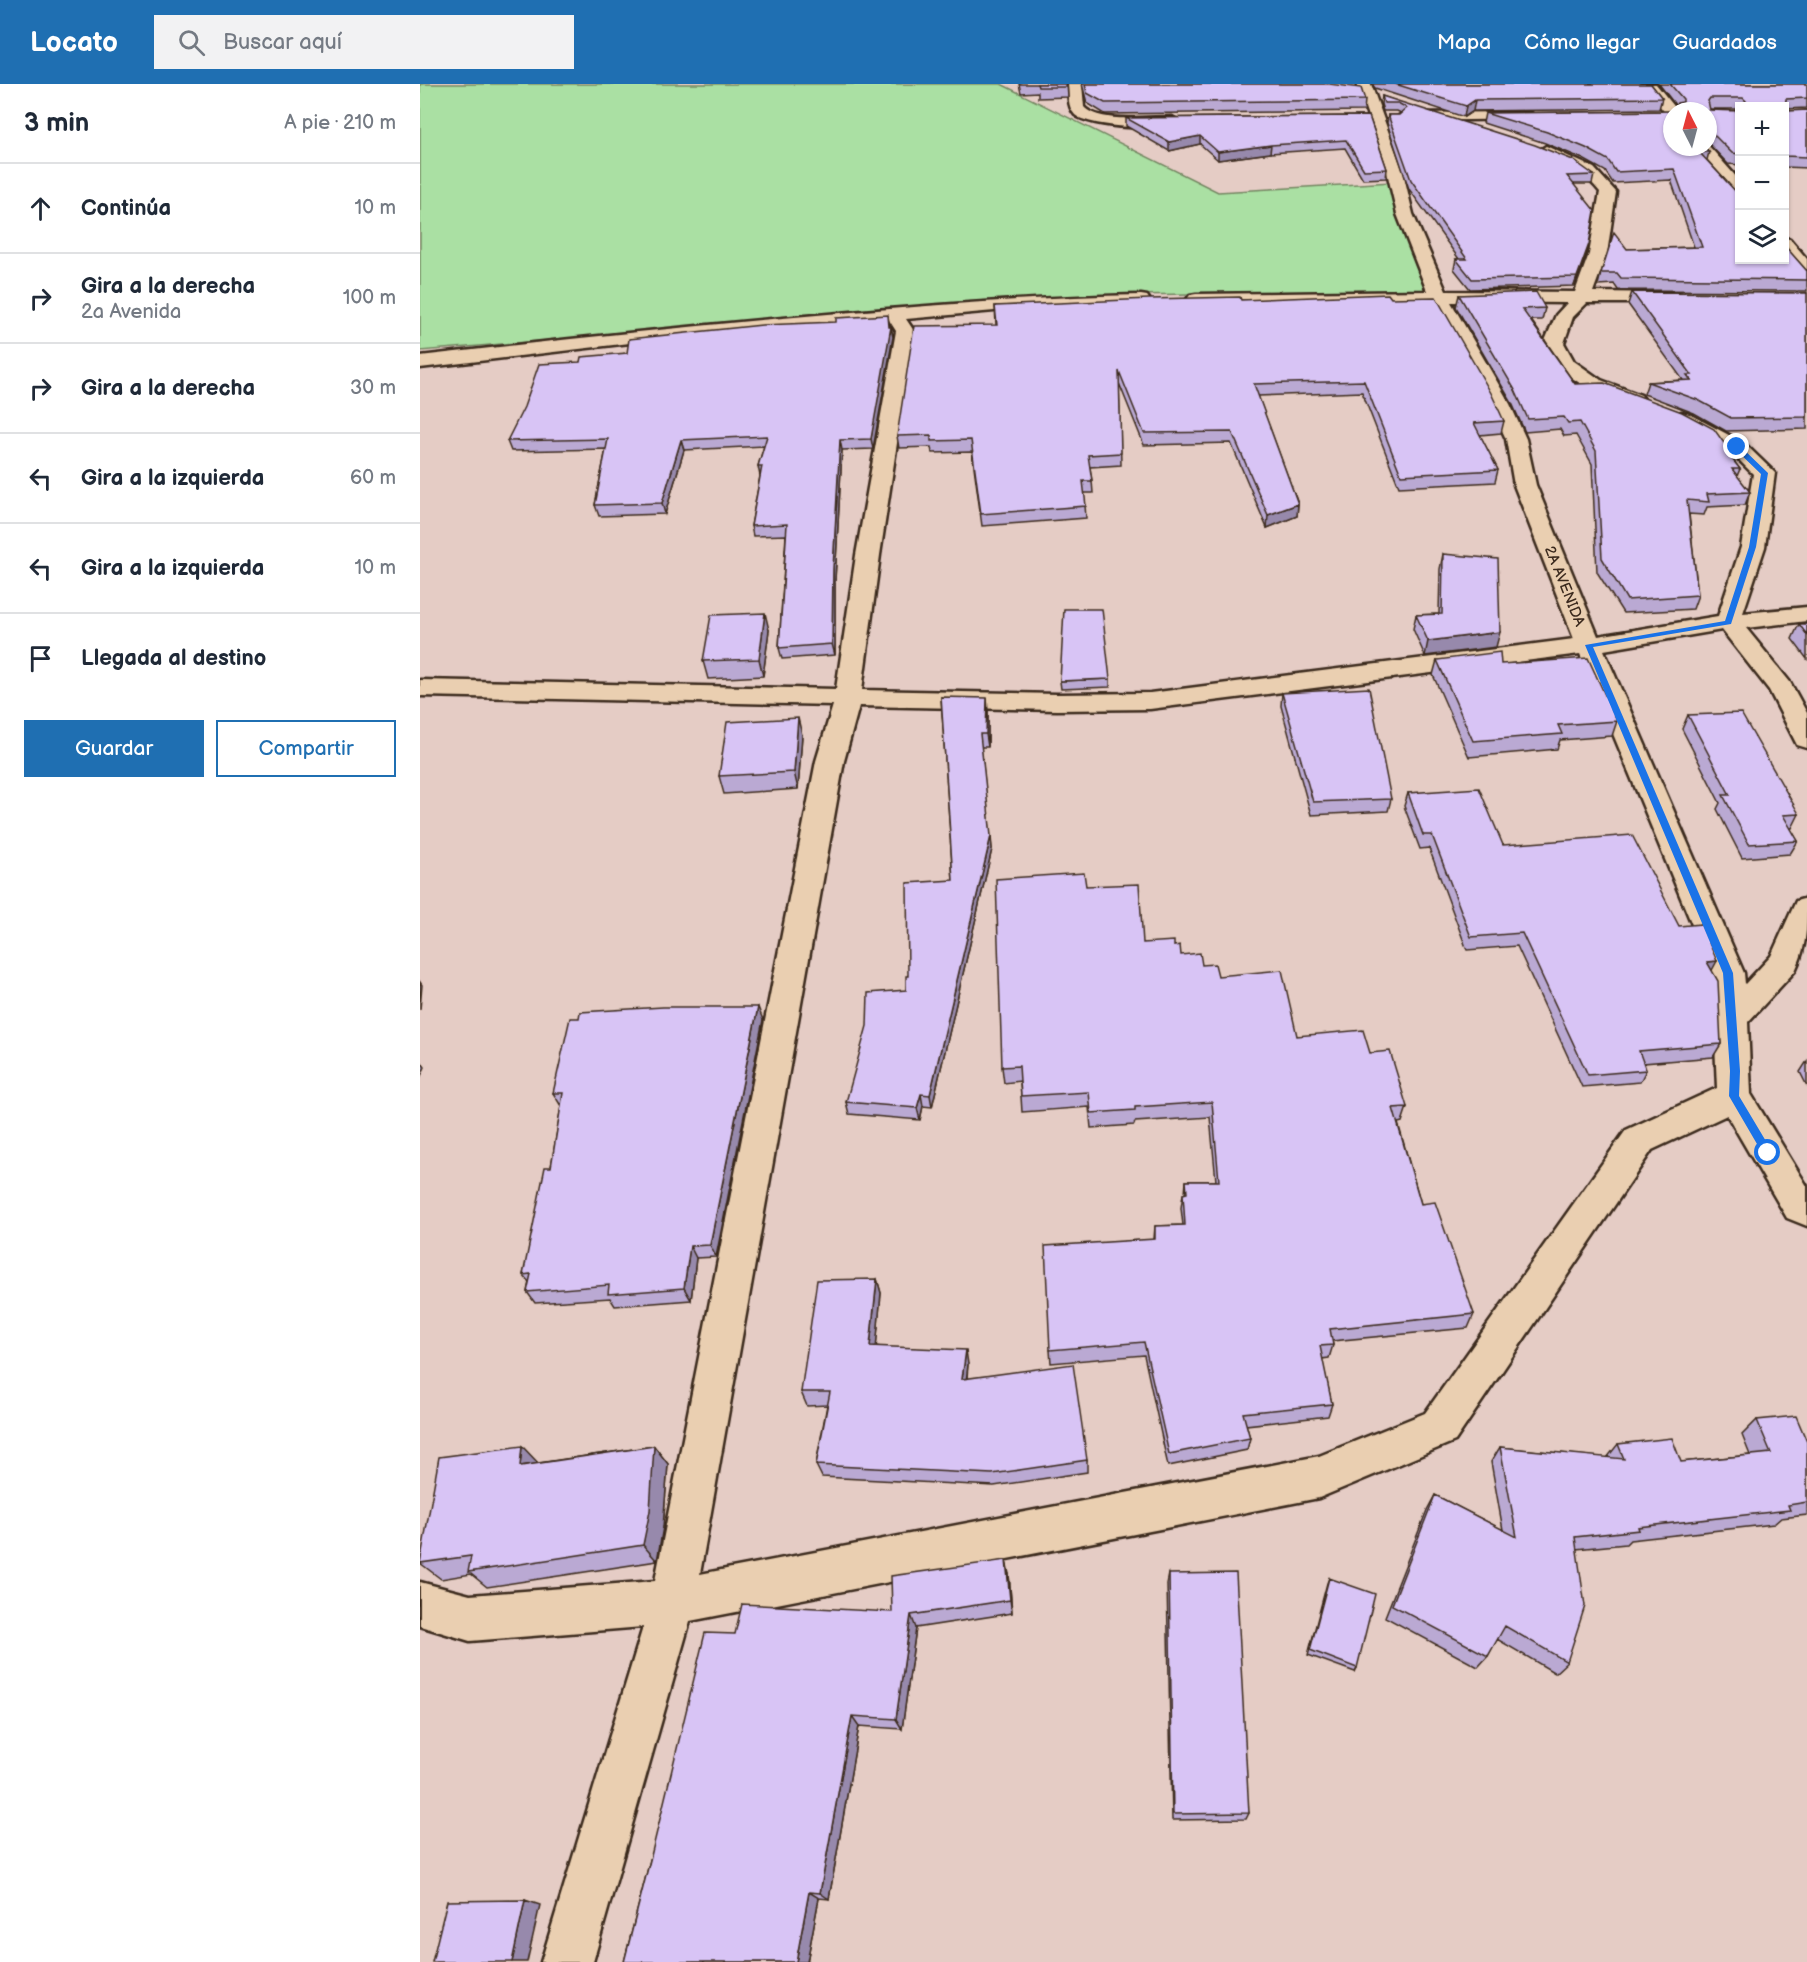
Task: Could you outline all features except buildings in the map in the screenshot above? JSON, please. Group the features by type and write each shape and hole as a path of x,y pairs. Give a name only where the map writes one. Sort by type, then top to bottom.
{"street":[{"path":"1075,84 1077,107 1082,115 1096,120 1189,120"},
{"path":"1649,84 1663,106"},
{"path":"1372,101 1444,117 1486,131"},
{"path":"1372,101 1444,117 1546,116"},
{"name":"2A AVENIDA","path":"1372,101 1395,172 1405,214 1439,297 1500,404 1516,438 1525,485 1589,645 1728,973 1734,1096"},
{"path":"1528,144 1598,176 1608,192 1598,254 1581,298 1565,315 1554,343 1566,365 1594,384 1686,419 1737,447 1764,473 1753,547 1728,622"},
{"path":"1710,156 1735,185"},
{"path":"1789,248 1807,270"},
{"path":"1178,300 1439,297 1694,298"},
{"path":"420,362 630,337 894,314 1040,302 1155,300"},
{"path":"567,1962 673,1602 830,761 848,698 868,555 905,332 894,314"},
{"path":"420,688 1057,702 1149,701 1589,645 1728,622 1807,614"},
{"path":"1728,622 1781,688 1807,739"},
{"path":"1731,1019 1784,963 1807,909"},
{"path":"420,1604 470,1618 673,1602 1319,1477 1440,1427 1638,1140 1734,1096 1805,1214"}],"green space":[{"path":"420,84 1001,84 1218,192 1393,182 1431,290 1071,296 420,351"}],"route":[{"path":"1737,447 1764,473 1753,547 1728,622 1589,645 1728,973 1735,1071 1734,1096 1768,1153"}]}
